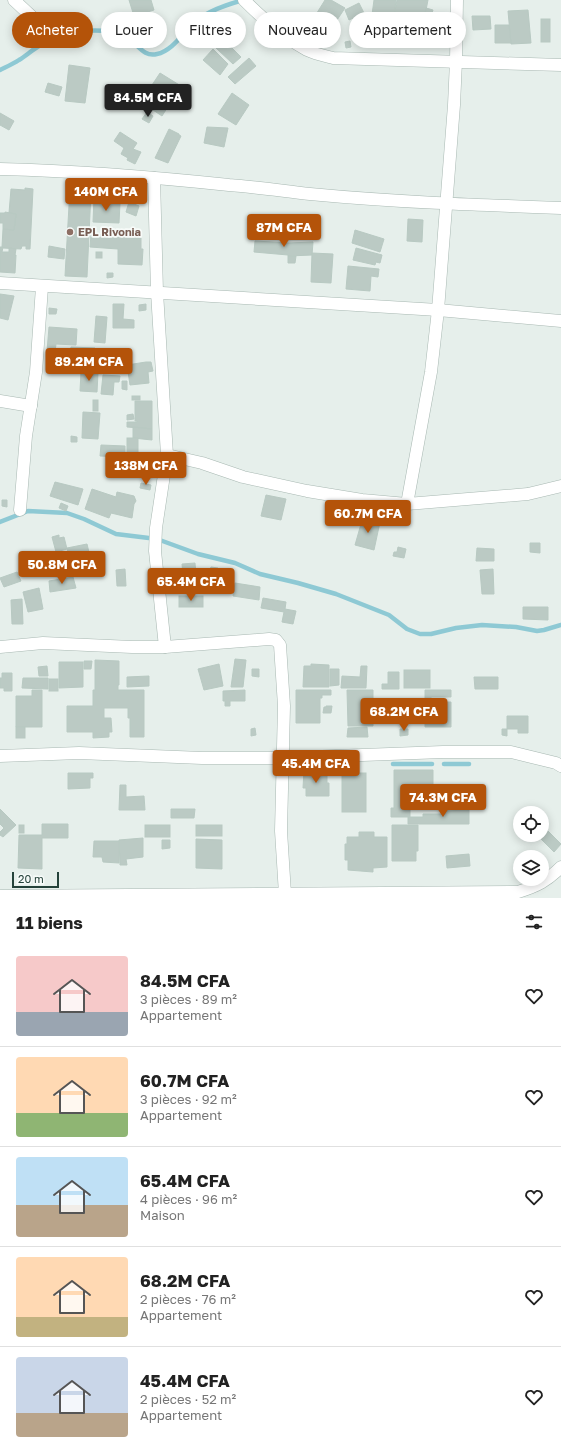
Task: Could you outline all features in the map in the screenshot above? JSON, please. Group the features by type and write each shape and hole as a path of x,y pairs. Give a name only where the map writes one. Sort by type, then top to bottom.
{"street":[{"path":"14,0 27,12"},
{"path":"244,0 269,24 292,41 308,51 333,58 561,65"},
{"path":"407,504 431,372 438,310 456,61 457,0"},
{"path":"0,169 46,170 154,178 228,184 310,194 446,204 561,208"},
{"path":"154,178 157,292 167,456 156,528 155,551 164,647"},
{"path":"0,284 157,292 438,310 561,321"},
{"path":"20,510 26,436 36,372 42,287"},
{"path":"0,401 31,406"},
{"path":"167,456 202,463 243,477 307,491 362,500 407,504 528,494 561,486"},
{"path":"0,647 43,643 164,647 269,639 276,640 280,645 284,706 282,831 286,896"},
{"path":"0,756 79,753 202,758 282,758 443,752 510,752 556,763 561,766"},
{"path":"0,896 286,896 518,892 534,887 548,879 561,867"}],"building":[{"path":"129,0 151,0 154,10 147,12 133,12"},
{"path":"325,0 331,0 345,8 341,14 341,12 318,12"},
{"path":"374,0 396,0 395,12 372,12"},
{"path":"397,0 428,0 426,12 395,12"},
{"path":"359,3 364,12 349,12 349,20 345,10"},
{"path":"426,8 433,10 432,12 425,12"},
{"path":"528,10 531,43 511,44 508,11"},
{"path":"472,16 490,16 491,29 473,30"},
{"path":"541,19 550,19 550,42 541,42"},
{"path":"495,25 509,25 511,43 495,43"},
{"path":"349,41 349,47 346,48 345,42"},
{"path":"216,48 232,48 241,57 233,64"},
{"path":"213,49 228,64 220,75 203,60"},
{"path":"249,58 256,66 235,84 228,77"},
{"path":"69,65 90,68 85,103 65,101"},
{"path":"160,73 181,86 162,116 144,104 155,87 152,85"},
{"path":"48,83 62,87 59,96 45,92"},
{"path":"232,93 249,105 236,125 218,114"},
{"path":"147,112 153,116 149,123 142,119"},
{"path":"0,113 14,121 9,130 0,125"},
{"path":"207,127 228,128 224,147 204,143"},
{"path":"169,129 181,136 168,163 155,158"},
{"path":"120,132 137,143 133,149 141,152 135,164 127,160 128,158 121,154 124,148 114,141"},
{"path":"25,188 33,189 30,249 26,249 26,246 22,246 21,249 3,248 3,229 14,230 16,214 9,213 11,189 25,190"},
{"path":"70,188 91,192 87,277 65,276"},
{"path":"94,198 102,199 102,202 120,203 119,223 93,222"},
{"path":"129,202 139,206 136,216 126,212"},
{"path":"5,212 16,214 14,230 3,229 3,223 0,223 0,213"},
{"path":"408,219 423,220 422,242 407,241"},
{"path":"355,230 384,239 380,252 352,243"},
{"path":"115,232 133,233 133,238 141,238 141,249 143,249 142,265 118,264 118,249 90,247 91,234 115,236"},
{"path":"255,241 289,243 313,242 312,255 288,256 254,252"},
{"path":"49,246 65,249 64,259 48,257"},
{"path":"0,247 3,247 2,252 9,252 9,248 16,249 15,273 0,272"},
{"path":"356,248 382,255 380,263 376,262 375,265 353,260"},
{"path":"96,252 102,252 102,258 96,258"},
{"path":"312,253 333,254 331,283 311,282"},
{"path":"288,256 296,256 295,263 288,263"},
{"path":"348,266 379,269 378,277 371,276 370,291 346,289"},
{"path":"107,273 113,273 113,277 107,278"},
{"path":"0,294 14,296 8,320 0,318"},
{"path":"113,304 124,304 123,319 134,320 134,328 113,328"},
{"path":"146,304 146,310 139,311 139,305"},
{"path":"49,308 57,309 56,314 49,314"},
{"path":"96,316 107,317 105,343 94,342"},
{"path":"49,327 77,329 76,345 56,344 55,352 47,351"},
{"path":"71,347 95,348 94,358 70,356"},
{"path":"151,362 153,371 148,372 149,383 130,385 127,365"},
{"path":"114,363 114,372 106,373 105,364"},
{"path":"81,372 98,373 97,392 80,391"},
{"path":"103,375 120,376 119,382 114,382 113,395 101,394"},
{"path":"122,381 127,381 127,390 122,389"},
{"path":"132,396 140,396 140,400 132,400"},
{"path":"93,400 98,400 98,411 93,411"},
{"path":"135,401 152,401 152,429 127,427 127,422 137,422 135,421"},
{"path":"83,412 100,413 98,439 82,438"},
{"path":"133,414 134,419 127,420 127,415"},
{"path":"133,427 152,429 152,440 133,438"},
{"path":"71,436 77,437 77,442 71,442"},
{"path":"127,438 138,438 138,459 127,459"},
{"path":"101,445 125,446 125,457 100,456"},
{"path":"55,482 83,489 78,505 50,496"},
{"path":"141,483 151,485 150,490 140,488"},
{"path":"92,489 116,497 117,492 134,496 136,501 134,504 132,518 111,513 109,518 85,509"},
{"path":"266,495 286,499 281,520 261,516"},
{"path":"2,500 7,500 7,507 2,506"},
{"path":"61,503 68,506 66,511 59,508"},
{"path":"363,517 380,522 374,550 355,545"},
{"path":"59,535 59,538 64,537 67,549 56,552 52,537"},
{"path":"530,543 540,543 540,553 530,552"},
{"path":"87,544 93,569 73,573 67,548"},
{"path":"398,547 406,549 404,558 393,556 394,552 397,552"},
{"path":"477,548 494,549 494,561 476,561"},
{"path":"54,554 56,571 45,573 43,556"},
{"path":"195,563 197,586 184,586 182,564"},
{"path":"211,567 218,568 217,575 209,573"},
{"path":"125,569 126,586 117,586 116,570"},
{"path":"493,569 494,594 482,594 480,570"},
{"path":"17,572 21,581 4,587 0,578"},
{"path":"73,577 76,588 50,592 49,581"},
{"path":"235,583 260,587 259,600 233,596"},
{"path":"39,588 43,609 28,612 23,592"},
{"path":"179,596 203,596 203,607 179,607"},
{"path":"263,598 286,602 285,609 296,611 293,624 282,622 284,612 261,608"},
{"path":"22,599 23,624 12,624 11,600"},
{"path":"523,607 548,607 548,620 523,619"},
{"path":"235,659 246,660 243,687 231,687"},
{"path":"95,660 119,661 118,690 144,690 144,737 130,737 130,718 128,718 128,708 104,708 104,718 111,718 112,732 109,732 109,737 93,738 93,732 67,732 67,706 93,706 93,690 95,690"},
{"path":"84,661 92,661 91,669 84,669"},
{"path":"59,662 83,662 83,687 59,688"},
{"path":"219,664 223,686 204,690 198,669"},
{"path":"311,664 329,665 329,687 303,687 304,666 311,666"},
{"path":"47,666 48,676 39,676 38,667"},
{"path":"361,666 367,666 366,688 341,688 342,676 360,677"},
{"path":"252,669 259,669 259,677 252,676"},
{"path":"330,669 339,669 339,685 330,686"},
{"path":"404,670 430,670 430,688 404,688"},
{"path":"388,672 399,672 399,689 382,689 382,684 388,684"},
{"path":"2,673 12,673 12,691 4,691 4,688 0,688 0,678 2,678"},
{"path":"149,676 149,686 127,687 127,677"},
{"path":"474,677 498,677 498,689 475,689"},
{"path":"23,678 48,678 48,689 22,688"},
{"path":"49,679 58,679 58,691 49,691"},
{"path":"32,690 42,690 42,727 16,727 16,696 32,696"},
{"path":"245,690 245,701 230,701 230,706 225,706 225,701 223,701 223,691"},
{"path":"296,690 331,690 331,695 322,695 322,698 320,698 320,723 296,723"},
{"path":"347,690 373,690 373,726 348,726"},
{"path":"425,690 451,690 451,697 431,697 431,702 451,702 451,727 425,727"},
{"path":"332,706 331,713 323,713 324,707"},
{"path":"507,716 528,716 528,733 518,733 518,729 507,729"},
{"path":"16,727 25,727 25,738 16,738"},
{"path":"367,727 368,737 347,737 348,728"},
{"path":"255,728 256,735 251,736 251,729"},
{"path":"400,729 408,729 408,735 400,736"},
{"path":"502,729 507,729 507,736 502,735"},
{"path":"394,770 433,770 433,807 410,807 410,817 391,817 391,808 394,808"},
{"path":"304,771 327,771 329,796 306,796 306,788 303,788"},
{"path":"68,773 93,773 93,778 90,778 90,788 68,789"},
{"path":"342,773 366,773 366,812 342,812"},
{"path":"120,785 126,785 126,797 144,796 145,810 119,810"},
{"path":"0,809 16,825 3,837 0,835 0,832 4,828 0,824"},
{"path":"171,809 195,809 194,818 171,818"},
{"path":"469,810 469,824 408,824 408,817 423,817 423,814 443,814 443,811"},
{"path":"42,824 68,824 68,838 42,838 42,869 18,868 19,835 42,835"},
{"path":"19,825 24,825 24,833 19,833"},
{"path":"145,825 170,825 170,837 145,837"},
{"path":"196,825 222,825 222,836 196,836"},
{"path":"392,825 418,825 418,851 416,851 416,861 392,861"},
{"path":"359,832 374,832 374,837 387,837 387,867 373,868 373,872 348,870 348,860 345,860 345,844 347,844 347,837 359,837"},
{"path":"549,832 561,844 554,852 544,842 549,842"},
{"path":"143,838 143,857 126,859 127,865 120,865 119,840"},
{"path":"196,839 222,840 222,869 196,868"},
{"path":"162,840 170,840 170,848 162,849"},
{"path":"94,841 119,841 119,863 103,862 102,857 93,857"},
{"path":"469,854 470,866 447,868 446,856"}],"waterway":[{"path":"0,70 49,41 81,32 103,31 114,33 129,38 147,54 157,54 172,46 194,23 205,15 223,6 243,0"},
{"path":"0,522 28,511 67,513 116,534 157,539 198,554 235,563 260,574 336,594 389,615 407,629 420,634 431,634 456,628 482,625 516,627 537,631 561,625"},
{"path":"393,764 432,764"},
{"path":"444,764 469,764"}],"place":[{"name":"EPL Rivonia","path":"70,232"}]}
